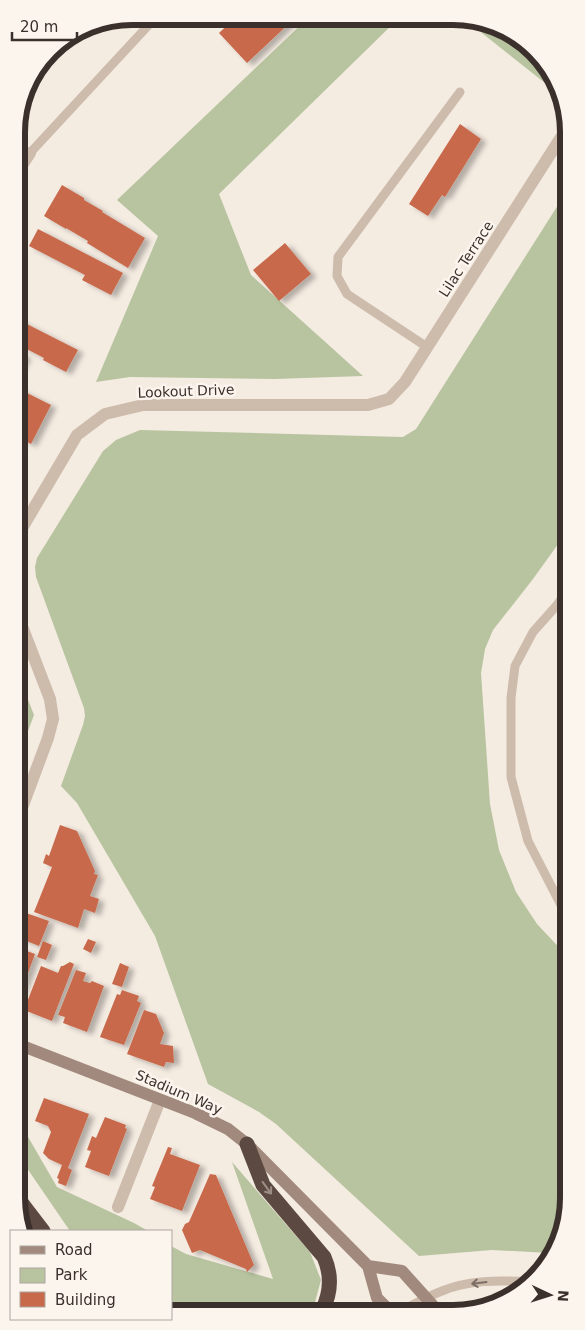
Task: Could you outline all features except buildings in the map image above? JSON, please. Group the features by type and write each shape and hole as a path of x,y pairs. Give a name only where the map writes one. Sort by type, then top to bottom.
{"highway":[{"path":"247,1144 263,1185 324,1257 329,1269 330,1279 328,1297 324,1305"},
{"path":"26,1208 42,1230"}],"street":[{"name":"Lilac Terrace","path":"389,399 405,382 560,139"},
{"path":"25,161 30,153"},
{"name":"Lookout Drive","path":"25,523 77,435 106,414 144,405 368,405 389,399"},
{"path":"25,634 50,699 53,719 25,800"},
{"name":"Stadium Way","path":"25,1047 195,1113 228,1129 247,1144 368,1266 377,1298 384,1305"},
{"path":"118,1207 160,1100"},
{"path":"368,1266 402,1271 432,1305"}],"lane":[{"path":"30,153 149,25"},
{"path":"428,347 348,294 337,276 338,257 460,92"},
{"path":"560,601 533,632 515,666 511,698 511,776 528,841 560,903"},
{"path":"413,1305 442,1291 462,1285 501,1280 520,1281"}],"green space":[{"path":"301,25 392,25 219,194 251,275 363,376 275,379 130,377 96,382 158,236 117,200"},
{"path":"475,27 500,36 518,47 538,67 547,81 545,83"},
{"path":"560,202 560,541 493,630 485,649 481,673 490,804 499,850 516,892 537,924 560,948 560,1205 552,1239 544,1253 492,1250 419,1256 276,1124 259,1112 208,1084 155,936 77,803 61,786 85,716 84,708 36,577 35,567 37,558 103,451 116,440 140,430 403,437 416,429"},
{"path":"25,692 34,715 25,739"},
{"path":"25,1132 57,1187 146,1230 69,1230 25,1165"},
{"path":"232,1162 310,1252 321,1280 314,1305 172,1305 172,1247 186,1254 273,1279"}]}
